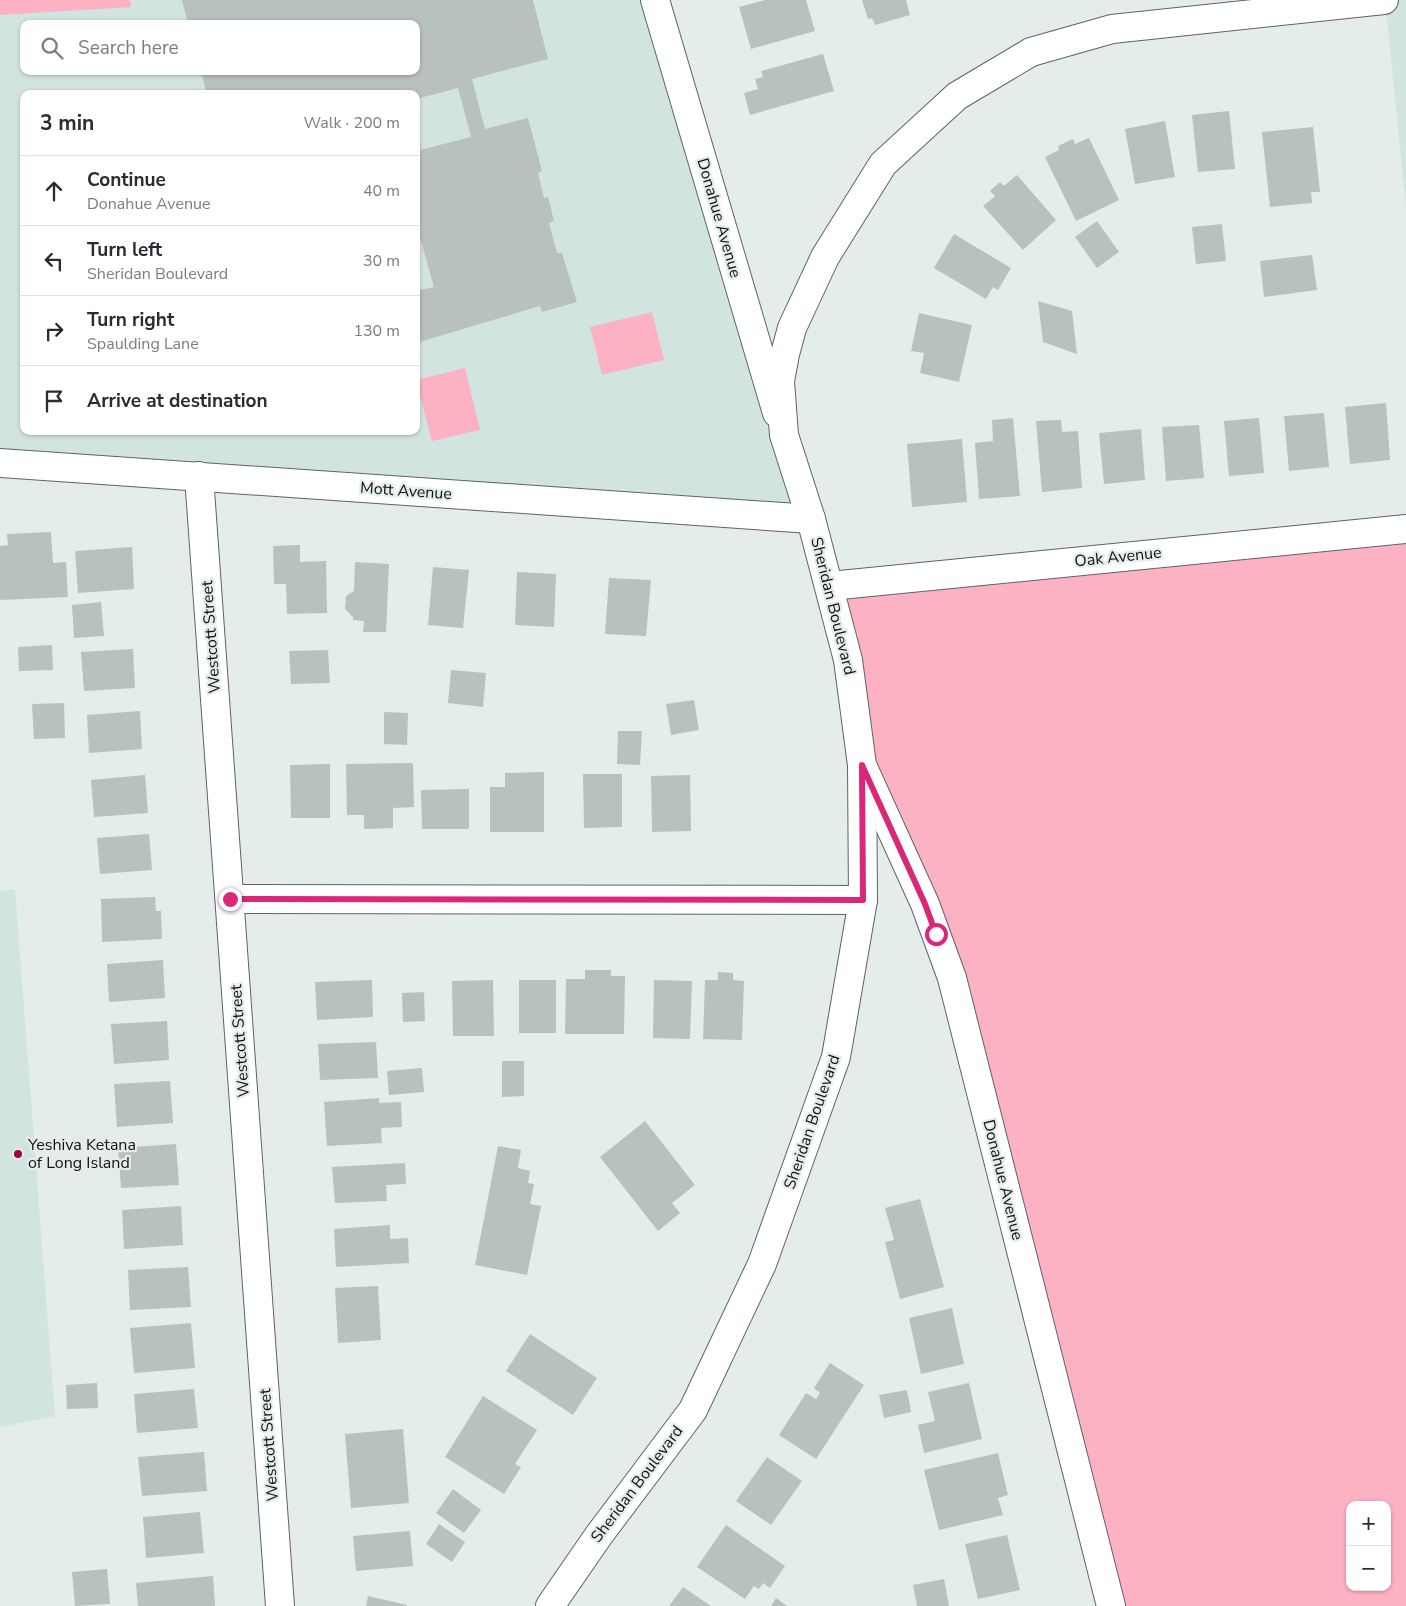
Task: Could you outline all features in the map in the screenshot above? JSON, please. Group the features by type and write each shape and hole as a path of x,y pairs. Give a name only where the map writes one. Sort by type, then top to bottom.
{"street":[{"name":"Donahue Avenue","path":"655,0 784,435"},
{"name":"Sheridan Boulevard","path":"550,1606 599,1535 693,1410 762,1264 836,1057 863,900 862,765 848,660 811,519 784,435 780,381 792,328 824,257 883,164 957,96 1031,52 1112,29 1384,0"},
{"name":"Mott Avenue","path":"0,463 811,519"},
{"name":"Westcott Street","path":"199,476 280,1606"},
{"name":"Oak Avenue","path":"830,586 1406,529"},
{"name":"Donahue Avenue","path":"862,765 925,904 952,978 1111,1606"},
{"path":"230,899 863,900"}],"shaded area":[{"path":"0,0 647,0 811,519 0,463"},
{"path":"0,0 130,0 131,7 0,15"},
{"path":"1385,0 1406,0 1406,207"},
{"path":"652,312 664,360 602,375 590,327"},
{"path":"465,368 480,430 432,441 420,395 420,379"},
{"path":"1406,518 1406,1606 1111,1606 936,934 862,765 830,586"},
{"name":"Yeshiva Ketana of Long Island","path":"15,889 55,1416 0,1427 0,891"}],"building":[{"path":"182,0 533,0 548,59 472,79 485,129 528,118 542,171 538,173 544,198 548,197 554,221 549,223 557,253 562,253 577,302 542,312 540,306 420,342 420,290 434,287 420,237 420,150 471,137 458,88 420,98 420,90 206,90 202,75 420,75 420,20 187,20"},
{"path":"765,0 806,0 815,31 751,49 739,7"},
{"path":"862,0 906,0 910,15 875,25 872,18 868,19"},
{"path":"823,54 834,91 750,115 744,93 758,89 755,79 763,77 761,71"},
{"path":"1229,111 1235,169 1198,172 1192,115"},
{"path":"1165,121 1175,177 1135,184 1125,129"},
{"path":"1313,127 1320,192 1311,192 1312,203 1270,207 1262,132"},
{"path":"1089,138 1119,200 1076,221 1045,157 1059,150 1058,146 1073,139 1075,144"},
{"path":"1017,175 1056,220 1023,250 983,206 995,196 990,191 1000,182 1004,186"},
{"path":"1097,221 1119,252 1097,268 1075,237"},
{"path":"1222,224 1226,261 1196,264 1192,227"},
{"path":"954,234 1011,268 998,290 993,287 986,299 934,268"},
{"path":"1312,255 1317,290 1264,297 1260,261"},
{"path":"1038,301 1072,311 1077,354 1043,342"},
{"path":"919,313 972,325 959,382 920,373 924,353 911,351"},
{"path":"1386,403 1390,460 1350,464 1345,407"},
{"path":"1324,413 1329,467 1289,471 1284,416"},
{"path":"1013,418 1020,496 979,499 975,443 993,441 992,420"},
{"path":"1259,418 1264,473 1229,476 1224,421"},
{"path":"1061,420 1062,432 1078,431 1082,488 1042,492 1036,421"},
{"path":"1199,425 1204,478 1166,481 1162,427"},
{"path":"1141,429 1145,480 1104,484 1099,433"},
{"path":"962,439 967,502 912,507 907,444"},
{"path":"51,532 53,563 66,562 68,597 0,600 0,546 8,545 7,534"},
{"path":"300,545 300,562 326,561 327,613 287,614 286,584 274,584 273,546"},
{"path":"132,547 134,589 78,593 75,551"},
{"path":"355,562 389,564 386,632 363,632 364,621 353,620 353,617 345,609 346,596 354,591"},
{"path":"433,567 469,570 463,628 428,625"},
{"path":"517,572 556,574 554,627 515,625"},
{"path":"609,578 651,580 646,636 605,634"},
{"path":"101,602 104,636 74,638 72,605"},
{"path":"52,645 53,670 19,671 18,647"},
{"path":"133,649 135,688 84,691 81,652"},
{"path":"328,650 330,683 291,684 289,651"},
{"path":"451,670 486,673 483,707 448,703"},
{"path":"694,700 699,730 671,735 666,704"},
{"path":"64,703 65,738 34,739 32,704"},
{"path":"140,711 142,749 89,753 87,715"},
{"path":"384,712 408,713 407,745 384,744"},
{"path":"618,731 642,731 640,765 617,764"},
{"path":"413,763 414,807 393,808 393,828 364,829 364,815 347,815 346,764"},
{"path":"330,764 330,818 291,818 290,765"},
{"path":"544,772 544,832 490,832 490,787 505,787 505,773"},
{"path":"583,774 622,774 622,827 584,828"},
{"path":"145,775 148,813 94,817 91,780"},
{"path":"690,775 691,831 652,832 651,776"},
{"path":"469,789 469,829 422,829 421,790"},
{"path":"149,834 152,870 100,874 97,838"},
{"path":"155,897 156,911 161,911 162,939 102,942 101,899"},
{"path":"163,960 165,998 109,1002 107,964"},
{"path":"585,970 611,970 611,976 625,976 624,1034 565,1034 566,979 585,979"},
{"path":"718,972 733,973 733,980 744,981 742,1040 703,1039 705,980 718,980"},
{"path":"372,980 373,1017 317,1020 315,982"},
{"path":"493,980 494,1036 453,1036 452,981"},
{"path":"519,980 556,980 556,1033 519,1033"},
{"path":"654,980 692,981 690,1039 653,1038"},
{"path":"424,992 425,1021 403,1022 402,993"},
{"path":"167,1021 169,1060 114,1064 111,1024"},
{"path":"376,1042 378,1078 320,1080 318,1044"},
{"path":"502,1061 524,1061 524,1096 502,1097"},
{"path":"422,1068 424,1092 389,1095 387,1071"},
{"path":"170,1081 173,1123 117,1127 114,1084"},
{"path":"379,1098 379,1103 401,1102 402,1127 381,1128 382,1143 327,1146 324,1102"},
{"path":"645,1121 695,1185 672,1203 680,1213 658,1231 600,1157"},
{"path":"176,1144 179,1185 121,1188 118,1148"},
{"path":"498,1146 521,1150 518,1168 530,1171 528,1183 534,1184 530,1204 541,1206 527,1275 475,1265"},
{"path":"405,1163 406,1184 386,1185 387,1201 335,1203 332,1167"},
{"path":"920,1199 944,1287 900,1299 885,1242 894,1240 885,1208"},
{"path":"181,1206 183,1245 124,1249 122,1210"},
{"path":"390,1225 390,1239 408,1238 409,1263 336,1267 334,1229"},
{"path":"188,1267 191,1307 130,1310 128,1270"},
{"path":"378,1286 381,1340 338,1343 335,1288"},
{"path":"952,1308 964,1364 921,1374 909,1318"},
{"path":"191,1323 195,1368 134,1373 130,1328"},
{"path":"530,1334 597,1378 573,1415 506,1371"},
{"path":"830,1363 864,1385 816,1459 779,1435 806,1393 816,1399 820,1393 814,1388"},
{"path":"97,1383 98,1408 67,1409 66,1385"},
{"path":"969,1383 982,1439 924,1453 918,1425 935,1421 928,1392"},
{"path":"194,1389 198,1428 137,1433 134,1394"},
{"path":"907,1390 911,1412 884,1418 879,1395"},
{"path":"483,1396 537,1430 515,1464 521,1467 504,1494 445,1457"},
{"path":"403,1429 409,1503 351,1508 345,1434"},
{"path":"204,1452 207,1491 142,1496 138,1457"},
{"path":"998,1453 1008,1495 998,1498 1003,1515 939,1530 924,1470"},
{"path":"767,1457 802,1481 771,1525 736,1501"},
{"path":"453,1489 481,1510 464,1533 436,1513"},
{"path":"200,1512 204,1553 146,1558 143,1517"},
{"path":"439,1524 465,1542 452,1562 426,1544"},
{"path":"726,1525 785,1566 770,1588 763,1583 759,1589 754,1586 745,1599 697,1567"},
{"path":"410,1531 413,1566 356,1571 353,1536"},
{"path":"1007,1535 1020,1590 978,1599 965,1544"},
{"path":"107,1569 110,1604 75,1606 72,1572"},
{"path":"213,1576 215,1606 138,1606 136,1583"},
{"path":"944,1579 949,1606 917,1606 913,1585"},
{"path":"683,1587 711,1606 669,1606"},
{"path":"368,1596 407,1605 407,1606 366,1606"},
{"path":"776,1598 787,1606 771,1606"}],"place":[{"name":"Yeshiva Ketana of Long Island","path":"18,1154"}],"route":[{"path":"230,899 863,900 862,765 925,904 936,934"}]}
